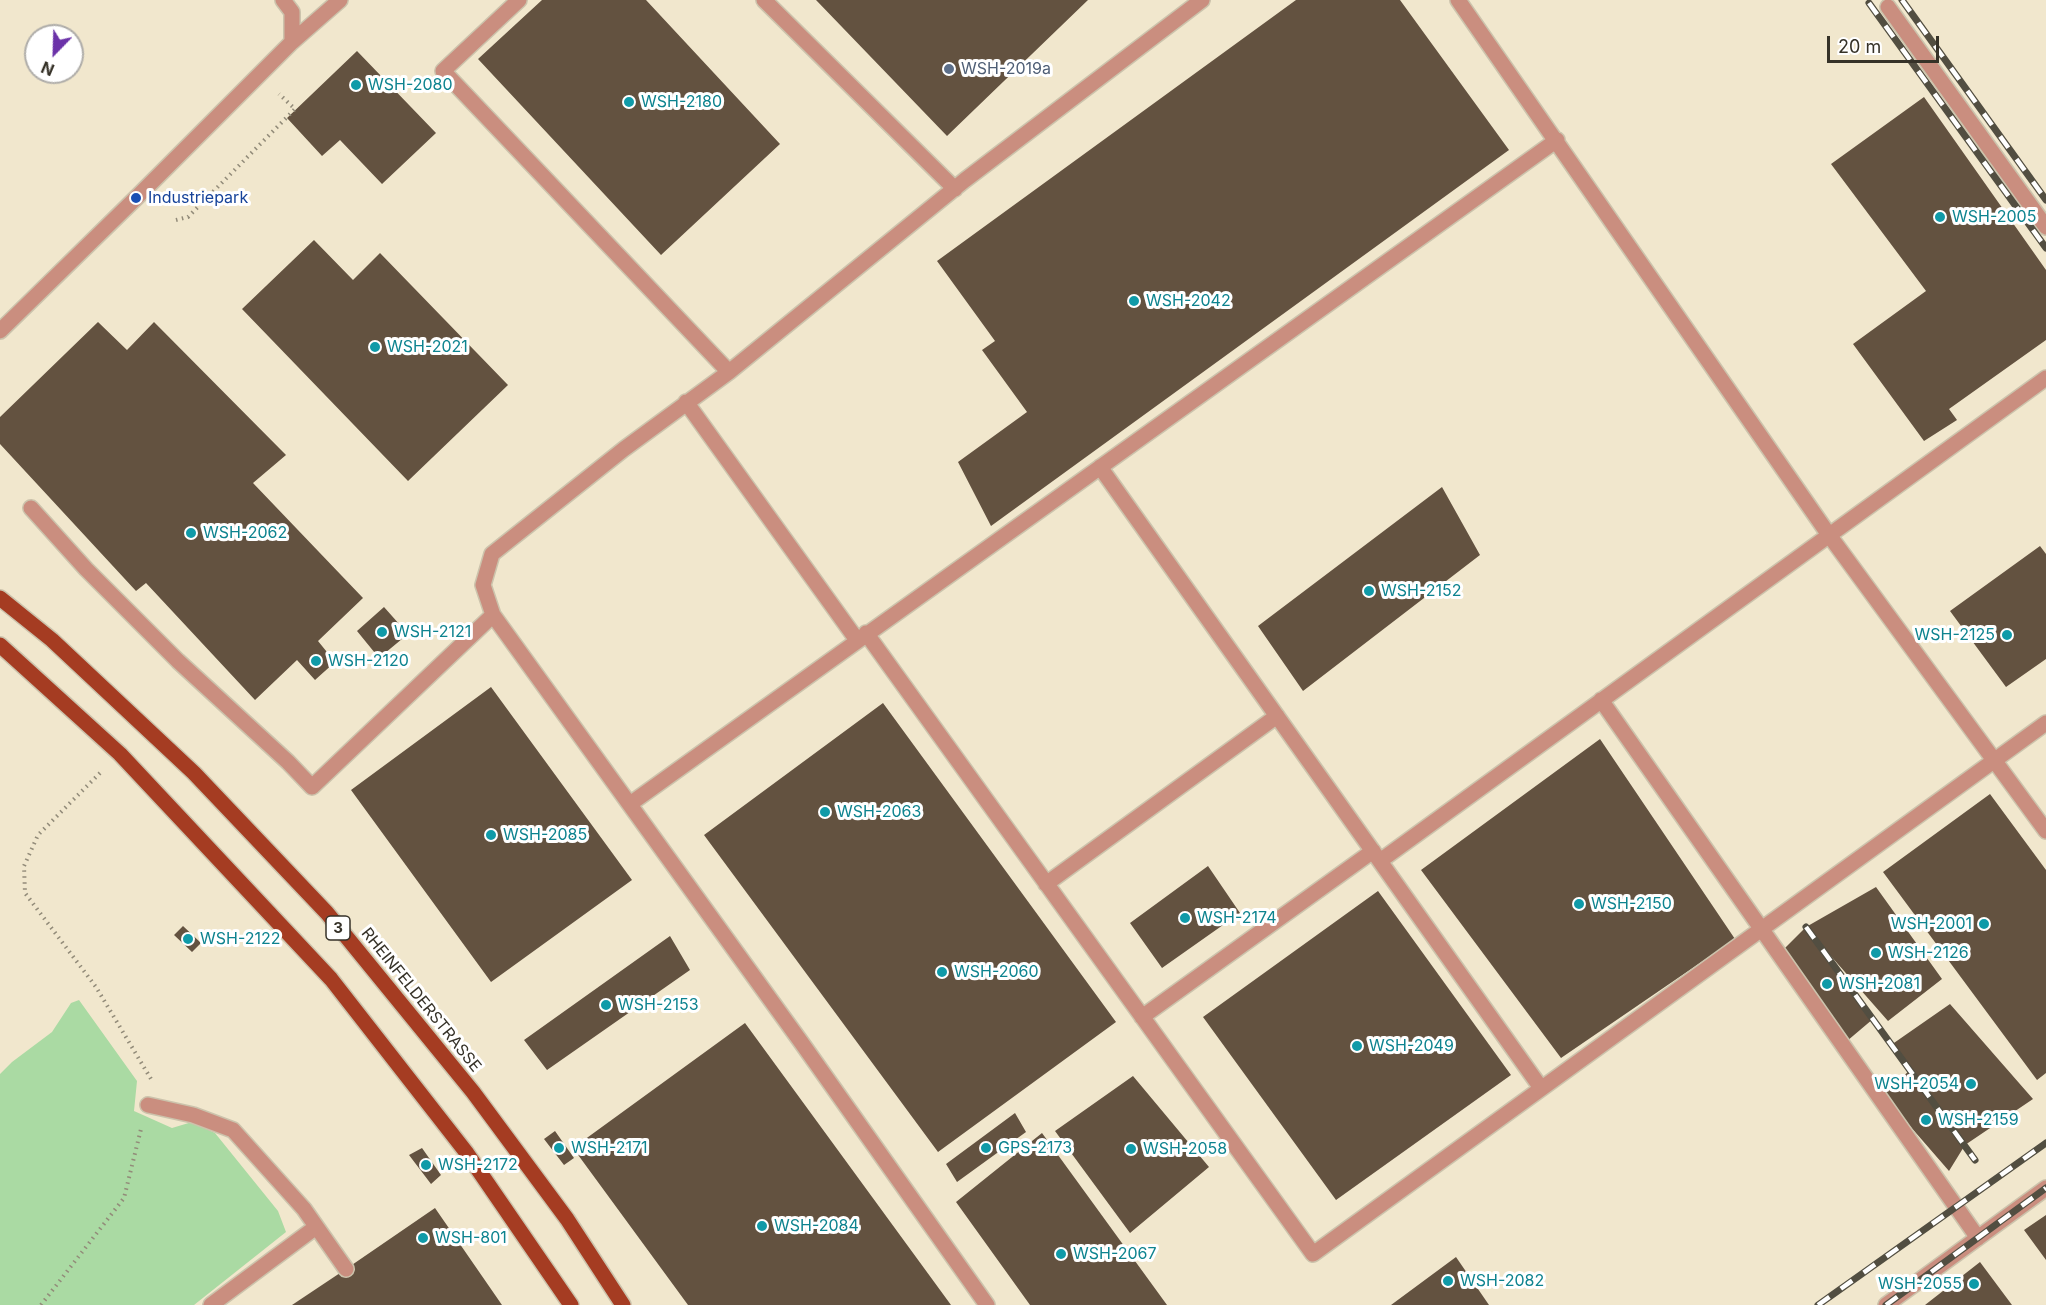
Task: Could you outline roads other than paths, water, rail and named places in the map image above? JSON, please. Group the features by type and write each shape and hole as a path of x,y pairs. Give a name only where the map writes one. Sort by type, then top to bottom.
{"main road":[{"name":"RHEINFELDERSTRASSE","path":"0,598 52,640 194,773 327,913 473,1092 567,1219 623,1305"},
{"name":"3","path":"0,645 120,754 331,979 466,1152 571,1305"}],"street":[{"path":"284,0 292,12 292,42"},
{"path":"0,331 292,42 340,0"},
{"path":"519,0 443,71 729,372"},
{"path":"764,0 955,189"},
{"path":"987,1305 493,615 483,585 492,554 624,449 729,372 955,189 1202,0"},
{"path":"1458,0 1829,535 2046,831"},
{"path":"1888,7 2046,227"},
{"path":"630,804 1557,140"},
{"path":"1142,1017 1601,700 2046,378"},
{"path":"686,402 1046,884 1312,1254 2046,723"},
{"path":"1100,467 1541,1088"},
{"path":"31,508 86,569 161,644 312,787 493,615"},
{"path":"1601,700 1978,1238"},
{"path":"1046,884 1277,716"},
{"path":"148,1105 193,1115 233,1130 304,1209 346,1269"},
{"path":"1886,1305 2046,1188"},
{"path":"211,1305 316,1227"}],"railway":[{"path":"1902,0 2046,200"},
{"path":"1869,3 2046,248"},
{"path":"1806,927 1975,1160"},
{"path":"1818,1305 2046,1143"},
{"path":"1886,1305 2046,1188"}],"place":[{"name":"WSH-2019a","path":"949,69"},
{"name":"WSH-2080","path":"356,85"},
{"name":"WSH-2180","path":"629,102"},
{"name":"Industriepark","path":"136,198"},
{"name":"WSH-2005","path":"1940,217"},
{"name":"WSH-2042","path":"1134,301"},
{"name":"WSH-2021","path":"375,347"},
{"name":"WSH-2062","path":"191,533"},
{"name":"WSH-2152","path":"1369,591"},
{"name":"WSH-2121","path":"382,632"},
{"name":"WSH-2125","path":"2007,635"},
{"name":"WSH-2120","path":"316,661"},
{"name":"WSH-2063","path":"825,812"},
{"name":"WSH-2085","path":"491,835"},
{"name":"WSH-2150","path":"1579,904"},
{"name":"WSH-2174","path":"1185,918"},
{"name":"WSH-2001","path":"1984,924"},
{"name":"WSH-2122","path":"188,939"},
{"name":"WSH-2126","path":"1876,953"},
{"name":"WSH-2060","path":"942,972"},
{"name":"WSH-2081","path":"1827,984"},
{"name":"WSH-2153","path":"606,1005"},
{"name":"WSH-2049","path":"1357,1046"},
{"name":"WSH-2054","path":"1971,1084"},
{"name":"WSH-2159","path":"1926,1120"},
{"name":"WSH-2171","path":"559,1148"},
{"name":"GPS-2173","path":"986,1148"},
{"name":"WSH-2058","path":"1131,1149"},
{"name":"WSH-2172","path":"426,1165"},
{"name":"WSH-2084","path":"762,1226"},
{"name":"WSH-801","path":"423,1238"},
{"name":"WSH-2067","path":"1061,1254"},
{"name":"WSH-2082","path":"1448,1281"},
{"name":"WSH-2055","path":"1974,1284"}]}
